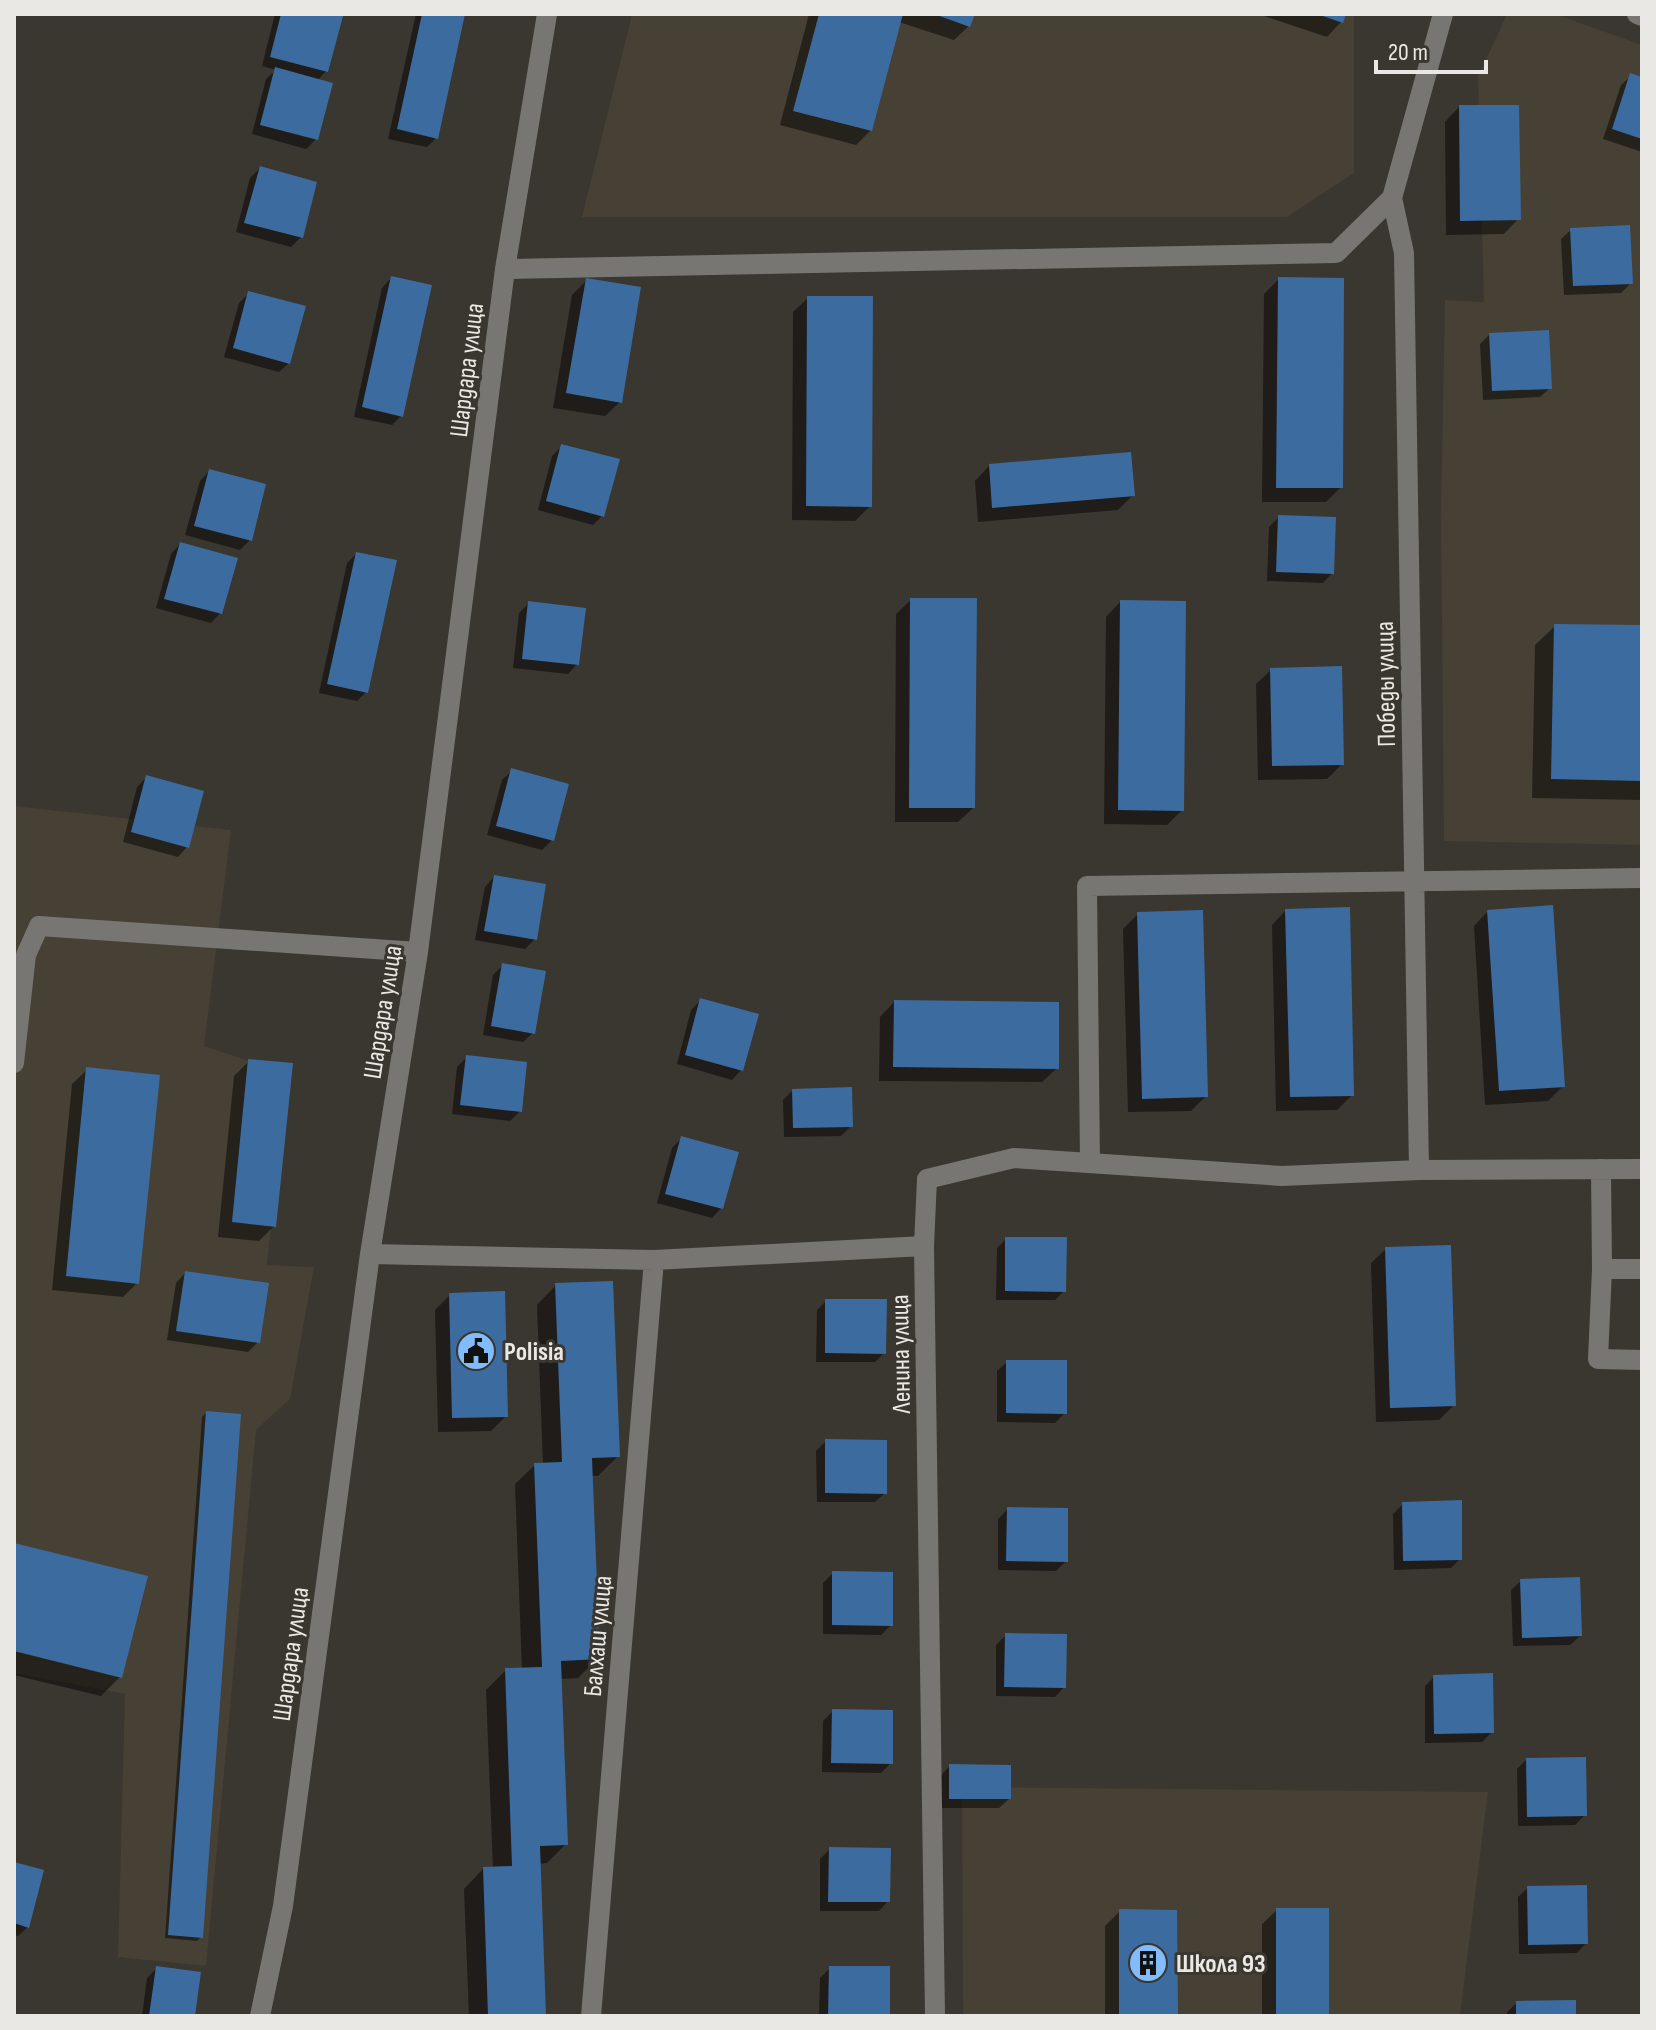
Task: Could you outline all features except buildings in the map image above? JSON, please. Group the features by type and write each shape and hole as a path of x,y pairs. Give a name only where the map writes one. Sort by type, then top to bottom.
{"street":[{"name":"Шардара улица","path":"260,2016 283,1906 370,1254 418,952 505,269 547,14"},
{"path":"505,269 1336,253 1392,198 1443,14"},
{"name":"Победы улица","path":"1392,198 1404,253 1419,1170"},
{"path":"1642,878 1087,886 1090,1163 1282,1176 1419,1170 1642,1169"},
{"path":"14,1063 26,955 39,926 418,952"},
{"name":"Ленина улица","path":"935,2016 924,1246 927,1179 1014,1158 1090,1163"},
{"path":"1601,1169 1602,1269 1598,1359 1642,1360"},
{"path":"370,1254 654,1260 924,1246"},
{"name":"Балхаш улица","path":"591,2016 654,1260"},
{"path":"1602,1269 1642,1269"}],"shaded area":[{"path":"632,14 1354,14 1354,173 1287,217 582,217"},
{"path":"1507,14 1555,14 1642,45 1642,845 1444,841 1441,515 1445,300 1484,302 1478,77"},
{"path":"14,806 231,830 204,1046 287,1074 267,1265 314,1267 290,1399 256,1430 206,1966 118,1957 125,1694 14,1673"},
{"path":"962,1787 1488,1792 1460,2016 963,2016"}],"place":[{"name":"Polisia","path":"476,1351"},
{"name":"Школа 93","path":"1148,1963"}]}
